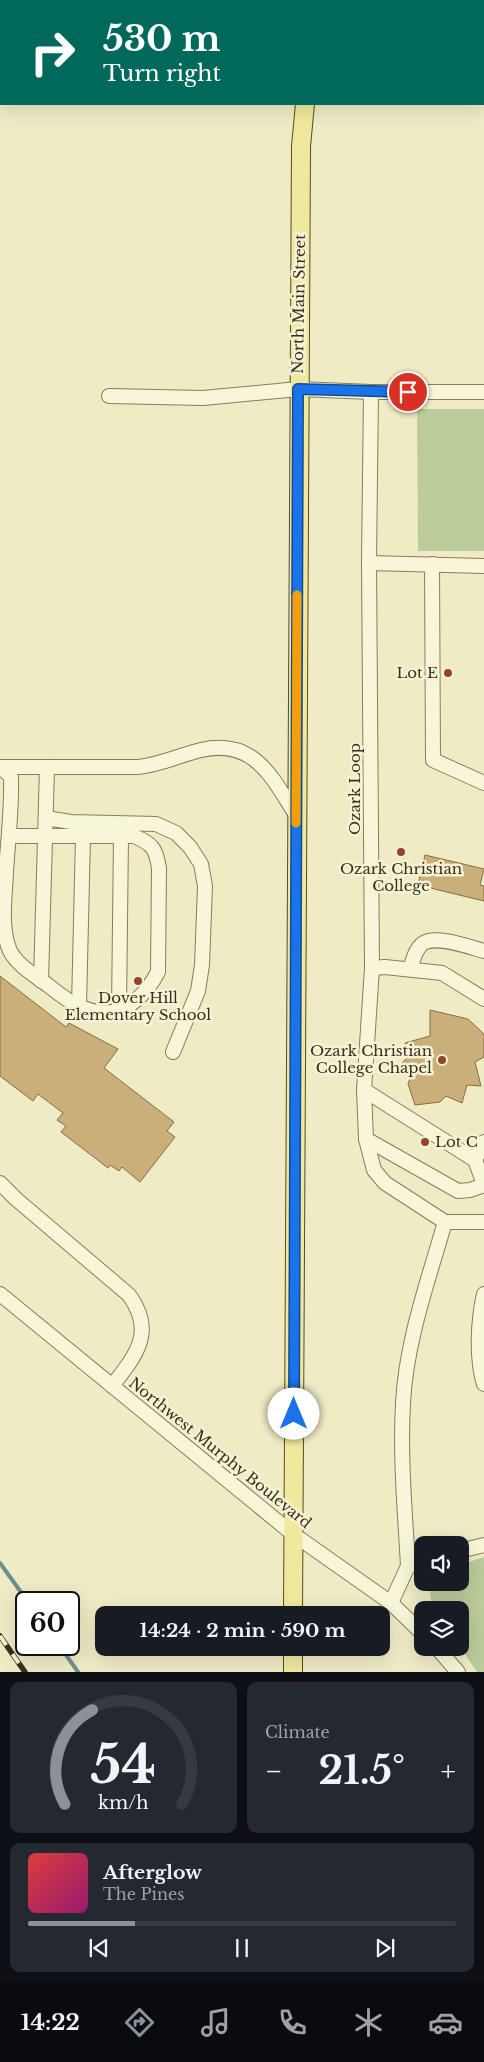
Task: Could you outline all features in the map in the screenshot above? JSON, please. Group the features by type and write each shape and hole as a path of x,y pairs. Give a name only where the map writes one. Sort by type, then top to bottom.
{"main road":[{"name":"North Main Street","path":"293,1606 298,389 301,146 305,105"},
{"path":"293,1656 293,1672"}],"street":[{"path":"109,396 203,398 298,389 371,392 484,392"},
{"name":"Ozark Loop","path":"371,392 369,562 372,968 364,1090 366,1139 374,1170 385,1184 445,1222"},
{"path":"369,562 484,566"},
{"path":"432,564 433,760 484,783"},
{"path":"1,768 151,766 201,750 216,748 231,750 255,758 264,766 296,815"},
{"path":"42,981 47,767"},
{"path":"1,768 11,777 3,914 5,939 10,952 42,981 79,1006 91,1011 104,1013 119,1010 138,1000 150,988 158,972 158,868 156,852 147,841 134,836 9,836"},
{"path":"46,818 71,822 156,824 176,832 190,847 201,864 205,886 202,965 198,991 173,1052"},
{"path":"79,1006 83,836"},
{"path":"119,1010 121,836"},
{"path":"410,969 416,953 422,944 431,940 455,943 484,950"},
{"path":"372,968 410,969 442,973 484,999"},
{"path":"364,1090 475,1160 484,1184 470,1190 458,1191 366,1139"},
{"path":"475,1160 484,1142"},
{"path":"0,1183 16,1199 129,1295 140,1312 142,1328 140,1343 134,1356 112,1386"},
{"path":"391,1603 408,1566 402,1473 403,1402 413,1338 445,1222 484,1222"},
{"name":"Northwest Murphy Boulevard","path":"0,1294 293,1534 391,1603 414,1625"},
{"path":"484,1294 479,1324 484,1384"},
{"path":"469,1549 484,1545"},
{"path":"408,1566 414,1564"},
{"path":"445,1656 458,1672"}],"green space":[{"path":"417,409 484,409 484,551 418,551"},
{"path":"484,1557 484,1672 477,1672 466,1656 469,1656 469,1601 431,1601 430,1591 469,1591 469,1562"}],"building":[{"path":"425,855 484,869 480,885 484,886 484,901 418,885"},
{"path":"0,976 66,1027 69,1023 118,1049 104,1068 174,1122 167,1131 175,1137 140,1182 122,1167 119,1171 110,1165 108,1168 61,1132 66,1126 57,1120 63,1113 38,1094 33,1101 0,1076"},
{"name":"Ozark Christian College Chapel","path":"430,1010 468,1019 484,1034 484,1057 475,1062 481,1086 467,1085 462,1103 446,1096 440,1102 415,1105 408,1084 411,1076 397,1068 411,1054 405,1043 430,1036"}],"waterway":[{"path":"0,1563 20,1591"},
{"path":"67,1656 78,1672"}],"railway":[{"path":"0,1636 25,1672"}],"slow traffic":[{"path":"296,823 297,595"}],"place":[{"name":"Lot E","path":"448,673"},
{"name":"Ozark Christian College","path":"401,852"},
{"name":"Dover Hill Elementary School","path":"138,981"},
{"name":"Ozark Christian College Chapel","path":"442,1060"},
{"name":"Lot C","path":"425,1142"}],"route":[{"path":"294,1414 298,389 408,392"}]}
